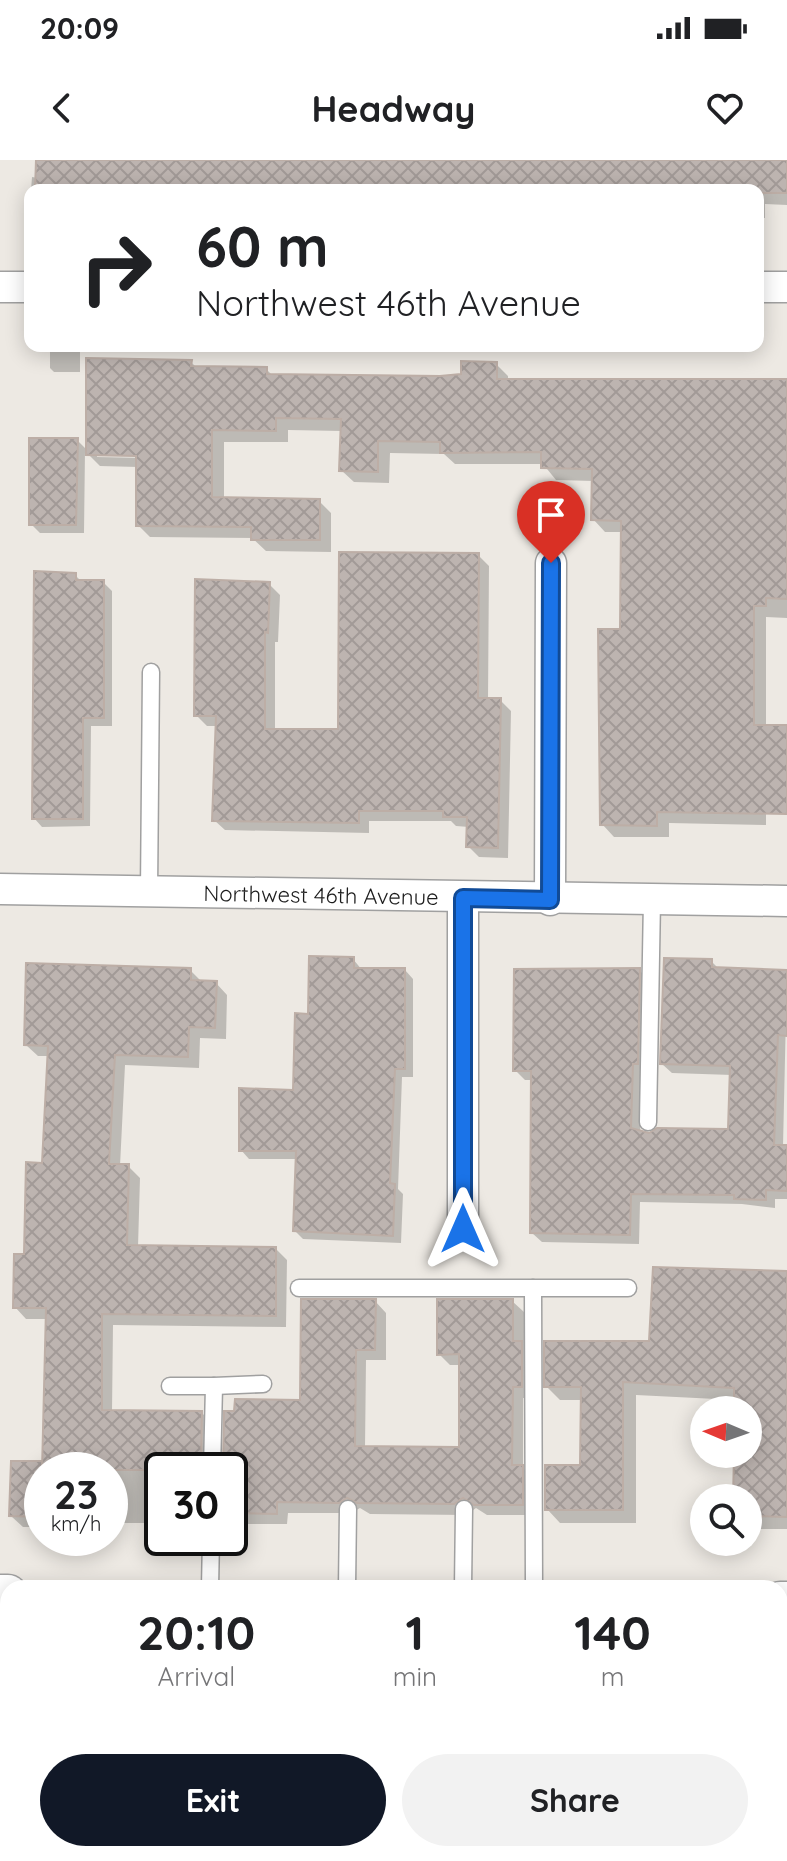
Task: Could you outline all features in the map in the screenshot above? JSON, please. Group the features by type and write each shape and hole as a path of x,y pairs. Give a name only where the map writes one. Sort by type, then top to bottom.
{"street":[{"path":"0,287 24,287"},
{"path":"764,287 787,287"},
{"path":"550,900 551,563"},
{"name":"Northwest 46th Avenue","path":"0,889 550,900 787,901"},
{"path":"463,898 463,1229"}],"lane":[{"path":"149,892 151,672"},
{"path":"648,1122 652,900"},
{"path":"299,1288 628,1288"},
{"path":"533,1288 534,1580"},
{"path":"170,1386 263,1384"},
{"path":"212,1452 214,1386"},
{"path":"347,1580 348,1509"},
{"path":"463,1580 464,1509"},
{"path":"210,1580 211,1556"}],"building":[{"path":"36,160 787,160 787,193 764,193 764,184 35,184"},
{"path":"86,358 192,360 191,366 267,367 267,374 440,376 461,374 461,361 497,362 497,379 787,379 787,599 766,598 766,606 754,606 754,725 787,725 787,814 657,812 657,826 600,825 598,629 620,629 621,521 591,520 592,469 541,468 541,452 440,453 440,442 378,441 378,472 339,471 341,419 276,418 276,431 212,430 212,497 320,499 320,540 251,540 251,527 136,526 136,456 86,455"},
{"path":"29,438 78,438 76,525 29,525"},
{"path":"339,552 479,553 478,698 501,698 498,848 466,847 467,817 443,817 443,811 359,811 359,823 212,821 216,716 194,716 195,579 270,582 268,633 265,632 265,729 338,729"},
{"path":"34,571 76,573 76,580 104,580 104,718 83,718 83,819 32,819"},
{"path":"309,956 354,957 354,968 405,968 405,1069 395,1069 390,1183 395,1184 393,1236 293,1231 296,1151 239,1151 239,1088 293,1090 295,1013 308,1014"},
{"path":"664,958 712,959 712,967 787,970 787,1036 778,1035 774,1145 787,1145 787,1191 766,1190 766,1200 734,1199 734,1195 631,1194 630,1235 530,1233 531,1071 513,1071 514,969 640,968 638,1064 633,1064 631,1128 649,1133 657,1128 728,1129 730,1066 660,1064"},
{"path":"26,963 191,968 191,980 217,981 215,1028 189,1027 188,1057 115,1055 109,1164 129,1164 127,1245 276,1247 276,1316 102,1314 102,1410 202,1411 201,1452 144,1452 144,1470 128,1470 128,1452 42,1452 46,1308 13,1308 14,1254 24,1254 26,1162 42,1163 48,1046 24,1045"},
{"path":"653,1267 787,1271 787,1517 762,1516 762,1484 733,1484 734,1468 762,1468 762,1396 734,1396 734,1388 623,1382 623,1510 545,1510 545,1465 580,1465 581,1387 544,1387 544,1341 649,1341"},
{"path":"301,1299 376,1299 375,1350 356,1350 355,1446 459,1447 459,1354 437,1355 437,1299 513,1299 513,1341 522,1341 522,1387 513,1387 512,1465 523,1465 523,1505 474,1505 463,1498 454,1504 357,1503 347,1498 339,1503 277,1502 277,1514 248,1513 248,1452 223,1452 224,1411 234,1411 235,1399 300,1400"},
{"path":"11,1461 24,1461 24,1516 9,1516"}],"route":[{"path":"463,1229 463,898 550,900 551,563"}]}
